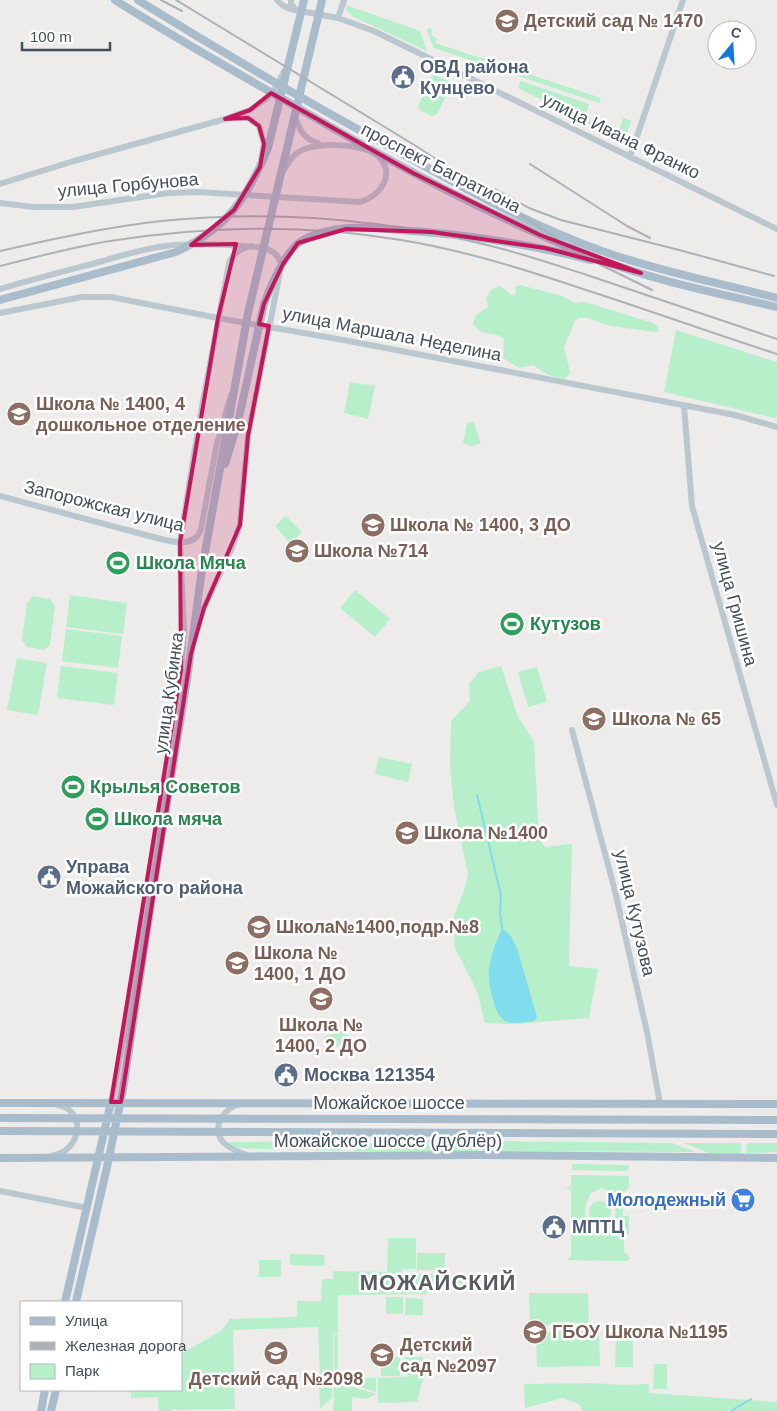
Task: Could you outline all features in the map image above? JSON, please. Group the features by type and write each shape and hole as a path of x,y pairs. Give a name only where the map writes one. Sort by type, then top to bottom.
{"main road":[{"name":"проспект Багратиона","path":"115,0 340,133 413,172 540,235 641,273 777,307"},
{"name":"проспект Багратиона","path":"138,0 206,43 346,123 447,178 545,228 603,251 677,273 777,298"},
{"path":"0,300 169,254 196,243 217,227 243,198 268,148 304,0"},
{"name":"улица Кубинка","path":"76,1301 121,1102 191,654 202,569 248,313 322,0"},
{"path":"214,502 238,422 264,304 271,285 298,243 313,236 346,229 382,229 485,238 545,248 641,273"},
{"path":"65,1301 111,1102"},
{"path":"0,1103 777,1104"},
{"name":"Можайское шоссе","path":"0,1118 777,1120"},
{"name":"Можайское шоссе","path":"0,1131 777,1134"},
{"name":"Можайское шоссе (дублёр)","path":"0,1158 566,1155 777,1158"},
{"path":"41,1411 46,1391"},
{"path":"51,1411 56,1391"}],"street":[{"name":"улица Ивана Франко","path":"277,0 285,7 338,18 382,35 777,229"},
{"path":"291,0 291,4 296,10"},
{"name":"улица Ивана Франко","path":"299,0 312,12"},
{"path":"338,18 344,0"},
{"path":"630,157 683,0"},
{"path":"0,184 225,119 250,110 267,98 277,86 292,49"},
{"path":"295,116 298,126 305,136 322,144"},
{"path":"225,119 248,118 259,126 264,144 260,167"},
{"path":"283,171 297,153 312,146 322,144"},
{"name":"улица Горбунова","path":"0,202 34,207 72,207 168,193 198,192 360,202 370,199 379,191 385,182 386,170 377,155 360,148 322,144"},
{"path":"222,244 227,246 229,251 229,264"},
{"path":"0,289 153,248 222,244 252,246 277,254 281,267 248,436 240,525 237,536 204,608 191,654"},
{"path":"111,1102 126,1024 181,670 184,630 180,542 200,416 231,256 245,247 252,246"},
{"name":"улица Маршала Неделина","path":"0,313 82,297 111,297 735,415 777,427"},
{"name":"Запорожская улица","path":"0,496 153,537 180,542 194,540 200,533 221,427 234,388"},
{"name":"улица Гришина","path":"684,406 692,506 777,805"},
{"name":"улица Кутузова","path":"572,730 615,891 647,1032 660,1104"},
{"path":"45,1158 65,1151 76,1135 77,1125 75,1116 70,1110 64,1106 49,1103"},
{"path":"246,1103 227,1110 218,1126 219,1135 231,1150 251,1156"},
{"path":"0,1191 87,1208"}],"highlighted area":[{"path":"271,93 413,173 540,235 641,273 545,248 432,232 346,229 298,243 283,264 264,304 259,324 269,326 248,436 240,525 204,608 191,654 121,1102 111,1102 181,670 180,542 218,318 236,244 191,245 234,210 260,167 264,144 259,126 248,118 225,119 250,110"}],"green space":[{"path":"346,5 420,31 427,51 352,16 346,9"},
{"path":"428,28 432,29 431,35 437,38 435,43 601,98 599,103 434,48 427,30"},
{"path":"434,75 449,81 451,85 438,113 432,116 421,111 418,106"},
{"path":"521,81 589,104 584,122 518,88"},
{"path":"623,118 631,121 624,142 586,123 591,120 620,129"},
{"path":"520,285 562,296 575,303 585,302 653,323 659,331 654,332 606,325 588,318 578,318 564,347 570,372 568,376 564,379 548,375 533,365 519,368 503,358 504,339 500,336 486,333 473,324 476,315 488,307 486,298 491,290 499,286 515,296 515,287"},
{"path":"676,330 777,362 777,417 664,392"},
{"path":"350,382 375,386 368,419 344,413"},
{"path":"473,421 481,443 472,446 463,444 467,423"},
{"path":"286,516 302,532 290,543 275,526"},
{"path":"355,590 390,619 375,637 340,608"},
{"path":"70,595 127,603 123,634 66,627"},
{"path":"33,596 50,599 55,606 50,645 44,650 27,647 22,640 27,603"},
{"path":"66,629 122,636 118,668 62,661"},
{"path":"17,658 47,663 38,715 7,710"},
{"path":"61,666 118,673 114,705 57,698"},
{"path":"501,666 518,717 534,742 539,838 545,847 572,844 569,966 598,969 589,1018 515,1024 485,1023 477,991 455,948 453,918 463,894 468,875 454,807 450,767 451,721 470,701 469,684 479,672"},
{"path":"537,667 547,702 528,707 518,672"},
{"path":"379,757 412,764 408,782 375,774"},
{"path":"344,1030 350,1039 330,1050 324,1037"},
{"path":"478,1140 478,1151 351,1151 377,1141"},
{"path":"365,1141 341,1151 240,1148 226,1142"},
{"path":"482,1141 672,1143 695,1152 482,1151"},
{"path":"684,1143 742,1143 741,1153 709,1153"},
{"path":"747,1143 777,1143 777,1152 746,1153"},
{"path":"572,1164 629,1165 628,1171 572,1170"},
{"path":"571,1175 629,1176 629,1188 613,1203 610,1191 601,1188 591,1193 585,1212 585,1216 595,1232 607,1232 616,1214 615,1204 625,1197 628,1201 628,1206 623,1206 623,1216 629,1216 629,1234 624,1234 624,1251 630,1258 627,1261 567,1260 571,1256 571,1191 566,1187 571,1187"},
{"path":"600,1201 610,1208 611,1212 604,1222 600,1223 590,1216 589,1212 596,1202"},
{"path":"388,1238 416,1238 416,1269 402,1269 402,1273 471,1275 470,1290 425,1289 427,1294 338,1295 338,1333 333,1334 333,1375 320,1376 318,1327 233,1330 235,1409 173,1409 171,1411 158,1411 158,1397 131,1398 131,1391 182,1391 182,1353 221,1331 230,1319 297,1317 297,1301 321,1301 322,1279 333,1279 334,1271 387,1272"},
{"path":"417,1253 445,1253 445,1270 417,1270"},
{"path":"290,1254 325,1255 324,1266 290,1265"},
{"path":"259,1260 281,1260 281,1277 259,1277"},
{"path":"529,1293 588,1293 589,1324 530,1325"},
{"path":"386,1297 403,1297 403,1314 386,1314"},
{"path":"406,1298 423,1299 423,1315 405,1315"},
{"path":"599,1331 600,1366 537,1367 536,1332"},
{"path":"338,1334 338,1378 376,1378 376,1392 334,1379 334,1335"},
{"path":"616,1334 633,1334 633,1367 615,1367"},
{"path":"381,1357 400,1357 400,1376 381,1376"},
{"path":"404,1357 423,1357 423,1375 426,1375 421,1385 417,1402 378,1403 378,1378 416,1376 404,1375"},
{"path":"654,1364 667,1364 667,1389 653,1389"},
{"path":"332,1377 332,1398 320,1409 319,1378"},
{"path":"334,1381 376,1394 366,1399 352,1397 352,1411 333,1411"},
{"path":"524,1384 649,1384 649,1393 777,1402 777,1411 582,1411 580,1405 563,1398 525,1408"}],"water":[{"path":"502,928 511,936 517,948 537,1017 534,1021 507,1022 497,1012 491,992 489,973 494,948"}],"waterway":[{"path":"477,795 501,895 500,912 502,928"},
{"path":"731,1411 751,1399"}],"railway":[{"path":"161,0 182,11"},
{"path":"176,0 416,146 583,256 652,290"},
{"path":"530,164 627,226 650,238"},
{"path":"495,189 529,208 561,220 774,276"},
{"path":"0,251 60,238 161,221 244,216 327,219 369,223 451,237 515,252 777,339"},
{"path":"0,266 96,243 182,232 292,229 365,235 424,244 493,261 777,354"}],"place":[{"name":"Детский сад № 1470","path":"507,21"},
{"name":"ОВД района Кунцево","path":"403,77"},
{"name":"Школа № 1400, 4 дошкольное отделение","path":"19,414"},
{"name":"Школа № 1400, 3 ДО","path":"373,525"},
{"name":"Школа №714","path":"297,551"},
{"name":"Школа Мяча","path":"118,563"},
{"name":"Кутузов","path":"512,624"},
{"name":"Школа № 65","path":"594,719"},
{"name":"Крылья Советов","path":"73,787"},
{"name":"Школа мяча","path":"97,819"},
{"name":"Школа №1400","path":"407,833"},
{"name":"Управа Можайского района","path":"49,877"},
{"name":"Школа№1400,подр.№8","path":"259,927"},
{"name":"Школа № 1400, 1 ДО","path":"237,963"},
{"name":"Школа № 1400, 2 ДО","path":"321,999"},
{"name":"Москва 121354","path":"286,1075"},
{"name":"Молодежный","path":"743,1200"},
{"name":"МПТЦ","path":"554,1227"},
{"name":"ГБОУ Школа №1195","path":"535,1332"},
{"name":"Детский сад №2098","path":"276,1353"},
{"name":"Детский сад №2097","path":"382,1355"}],"district":[{"name":"МОЖАЙСКИЙ","path":"438,1282"}]}
